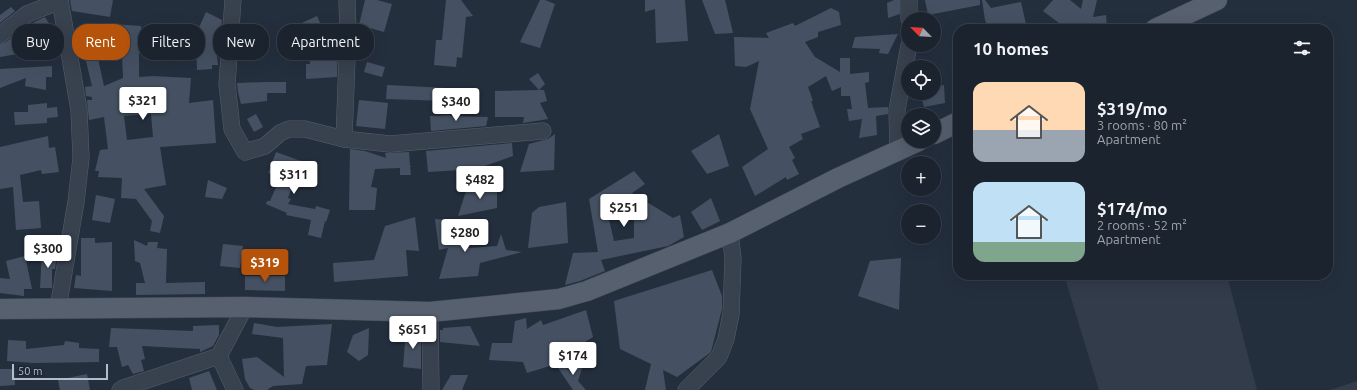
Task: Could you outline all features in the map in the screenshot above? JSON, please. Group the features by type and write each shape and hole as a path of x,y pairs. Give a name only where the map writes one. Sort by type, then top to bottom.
{"main road":[{"path":"1166,24 1217,0"},
{"path":"941,130 953,124"},
{"path":"0,309 245,307 430,312 559,299 587,291 730,233 838,178 904,148"}],"street":[{"path":"0,35 27,14 60,0 79,110 81,158 76,202 58,308"},
{"path":"233,0 228,84 232,130 245,152 265,146 280,133 289,129 305,129 344,139 390,144 543,131"},
{"path":"344,139 348,32 347,0"},
{"path":"909,0 909,12"},
{"path":"898,151 897,110 908,52"},
{"path":"686,390 719,357 726,339 731,314 733,258 730,233"},
{"path":"120,390 219,356 245,307"},
{"path":"430,312 431,390"},
{"path":"219,356 235,390"}],"shaded area":[{"path":"1066,280 1228,280 1257,390 1099,390"},
{"path":"1357,381 1357,390 1330,390"}],"building":[{"path":"70,0 113,0 110,17 72,11"},
{"path":"365,0 377,0 392,4 384,32 374,29 374,24 359,24"},
{"path":"446,0 461,0 473,16 466,17 462,58 457,57 456,67 434,65 436,40 442,40"},
{"path":"540,0 545,0 555,4 540,48 520,42"},
{"path":"645,0 685,0 688,41 656,43 655,9 645,12"},
{"path":"702,0 725,0 733,33 715,34"},
{"path":"894,0 900,0 900,14 888,18 887,3"},
{"path":"925,0 980,0 980,5 941,12 927,12"},
{"path":"982,0 985,0 991,8 1021,2 1026,24 987,24"},
{"path":"1053,0 1070,0 1081,9 1083,0 1097,0 1093,17 1106,15 1107,24 1060,24 1043,11"},
{"path":"11,7 15,11 0,23 0,15"},
{"path":"831,8 839,12 841,25 818,32 818,37 805,42 815,57 840,72 840,58 850,58 850,74 869,72 869,82 865,83 868,108 888,107 888,114 876,116 877,135 859,138 862,119 849,121 847,109 852,109 850,96 841,96 841,87 832,91 826,76 808,87 820,127 801,134 803,139 789,147 795,158 792,160 799,174 787,180 786,177 755,196 742,167 768,149 750,109 759,61 746,67 735,66 734,37 769,38 766,33 793,23 795,26"},
{"path":"206,12 222,20 222,24 213,24 213,60 217,60 218,65 212,65 212,69 197,70 197,60 205,60 205,24 200,24"},
{"path":"317,16 321,24 300,24"},
{"path":"45,17 49,24 30,24"},
{"path":"130,25 138,26 139,77 153,76 191,78 189,103 213,100 216,143 160,147 166,185 144,189 164,216 160,233 150,231 152,221 136,199 121,198 122,178 98,177 99,171 95,171 100,150 108,149 104,117 89,120 87,100 92,100 92,97 86,96 85,87 92,86 86,60 98,60 104,86 123,78 122,60 130,60","holes":["151,114 153,137 127,140 124,116"]},
{"path":"898,34 888,54 879,53 880,49 852,48 855,37"},
{"path":"12,38 12,55 0,57 0,44"},
{"path":"310,60 338,60 337,77 306,79 306,64 310,64"},
{"path":"367,62 385,67 382,77 364,72"},
{"path":"52,66 52,77 46,77 46,90 25,86 26,78 0,88 0,69"},
{"path":"538,73 545,84 539,90 529,79"},
{"path":"286,82 286,93 267,93 267,101 241,104 237,83"},
{"path":"387,85 447,88 447,101 386,99"},
{"path":"944,85 945,103 924,107 922,100 941,100 941,86"},
{"path":"544,90 547,101 540,103 548,119 523,123 524,117 495,117 495,91"},
{"path":"359,100 388,103 385,129 356,126"},
{"path":"47,103 47,108 57,107 58,117 47,118 47,123 15,125 14,112 28,112 28,105"},
{"path":"256,114 263,127 254,132 247,119"},
{"path":"450,115 488,117 486,126 431,131 430,116"},
{"path":"555,134 554,170 520,172 529,144 548,139"},
{"path":"719,134 729,166 707,174 691,151"},
{"path":"48,136 49,148 55,147 59,172 42,174 41,170 20,175 23,202 39,201 41,228 16,230 13,187 0,189 0,147"},
{"path":"512,143 513,156 460,175 461,170 428,172 426,151"},
{"path":"350,149 365,151 386,158 385,153 409,152 410,166 412,166 410,167 411,175 400,175 400,168 375,169 371,187 377,188 375,210 349,210"},
{"path":"276,152 301,161 288,198 291,199 288,204 315,209 316,206 330,210 326,222 325,221 321,238 308,235 311,220 286,215 287,213 266,204 267,201 270,201 280,178 268,173"},
{"path":"634,171 645,184 632,193 673,218 680,215 684,237 668,246 601,260 605,271 565,285 573,253 598,252 589,199","holes":["618,203 634,210 634,238 614,241 607,211"]},
{"path":"208,180 227,188 222,199 205,197"},
{"path":"497,184 497,208 458,216 466,191"},
{"path":"96,195 115,199 110,223 92,220"},
{"path":"711,198 720,221 702,230 691,212"},
{"path":"566,202 568,243 528,248 532,213 539,207"},
{"path":"415,217 419,251 406,250 408,276 334,282 333,263 374,260 385,226"},
{"path":"435,219 447,220 469,248 497,246 501,234 506,250 522,252 480,263 478,276 439,279 448,248 439,250"},
{"path":"81,238 95,238 95,243 112,242 112,291 74,288 76,275 81,276"},
{"path":"134,240 147,246 148,242 158,242 157,248 167,249 166,283 205,282 205,294 136,295 136,283 145,283 140,263 135,261"},
{"path":"223,244 243,246 240,268 220,266"},
{"path":"42,252 57,253 55,269 52,269 52,288 40,288"},
{"path":"25,256 32,289 24,289 24,296 0,293 0,278 10,279 6,261"},
{"path":"901,258 899,310 858,296 870,261"},
{"path":"712,270 722,296 722,309 711,352 677,377 663,370 666,390 645,390 651,364 620,349 614,301"},
{"path":"245,276 285,276 285,291 245,290"},
{"path":"586,310 593,337 569,352 572,359 527,373 523,362 489,360 492,343 512,343 515,321 526,318 527,329 541,320 543,325"},
{"path":"254,323 277,327 332,324 327,365 306,366 302,384 273,386 267,390 254,390 250,388 245,379 242,359 257,357 284,377 283,338 252,334"},
{"path":"219,325 219,335 213,346 200,352 200,349 142,346 145,359 141,360 144,371 133,374 128,365 122,367 117,347 109,347 111,328 193,331 193,326"},
{"path":"470,326 480,346 440,342 440,330 443,330 443,328"},
{"path":"369,328 368,355 359,361 347,352 353,335"},
{"path":"406,330 421,330 421,369 403,367"},
{"path":"8,340 26,341 26,349 64,345 65,341 79,343 79,348 99,349 99,362 34,363 7,361"},
{"path":"586,355 578,381 586,390 573,390 558,368 563,364 571,373"},
{"path":"0,369 14,369 15,385 0,386"},
{"path":"209,371 217,390 192,390 189,378"},
{"path":"87,374 90,390 60,390 58,380"},
{"path":"451,375 468,375 462,390 442,390"}]}
